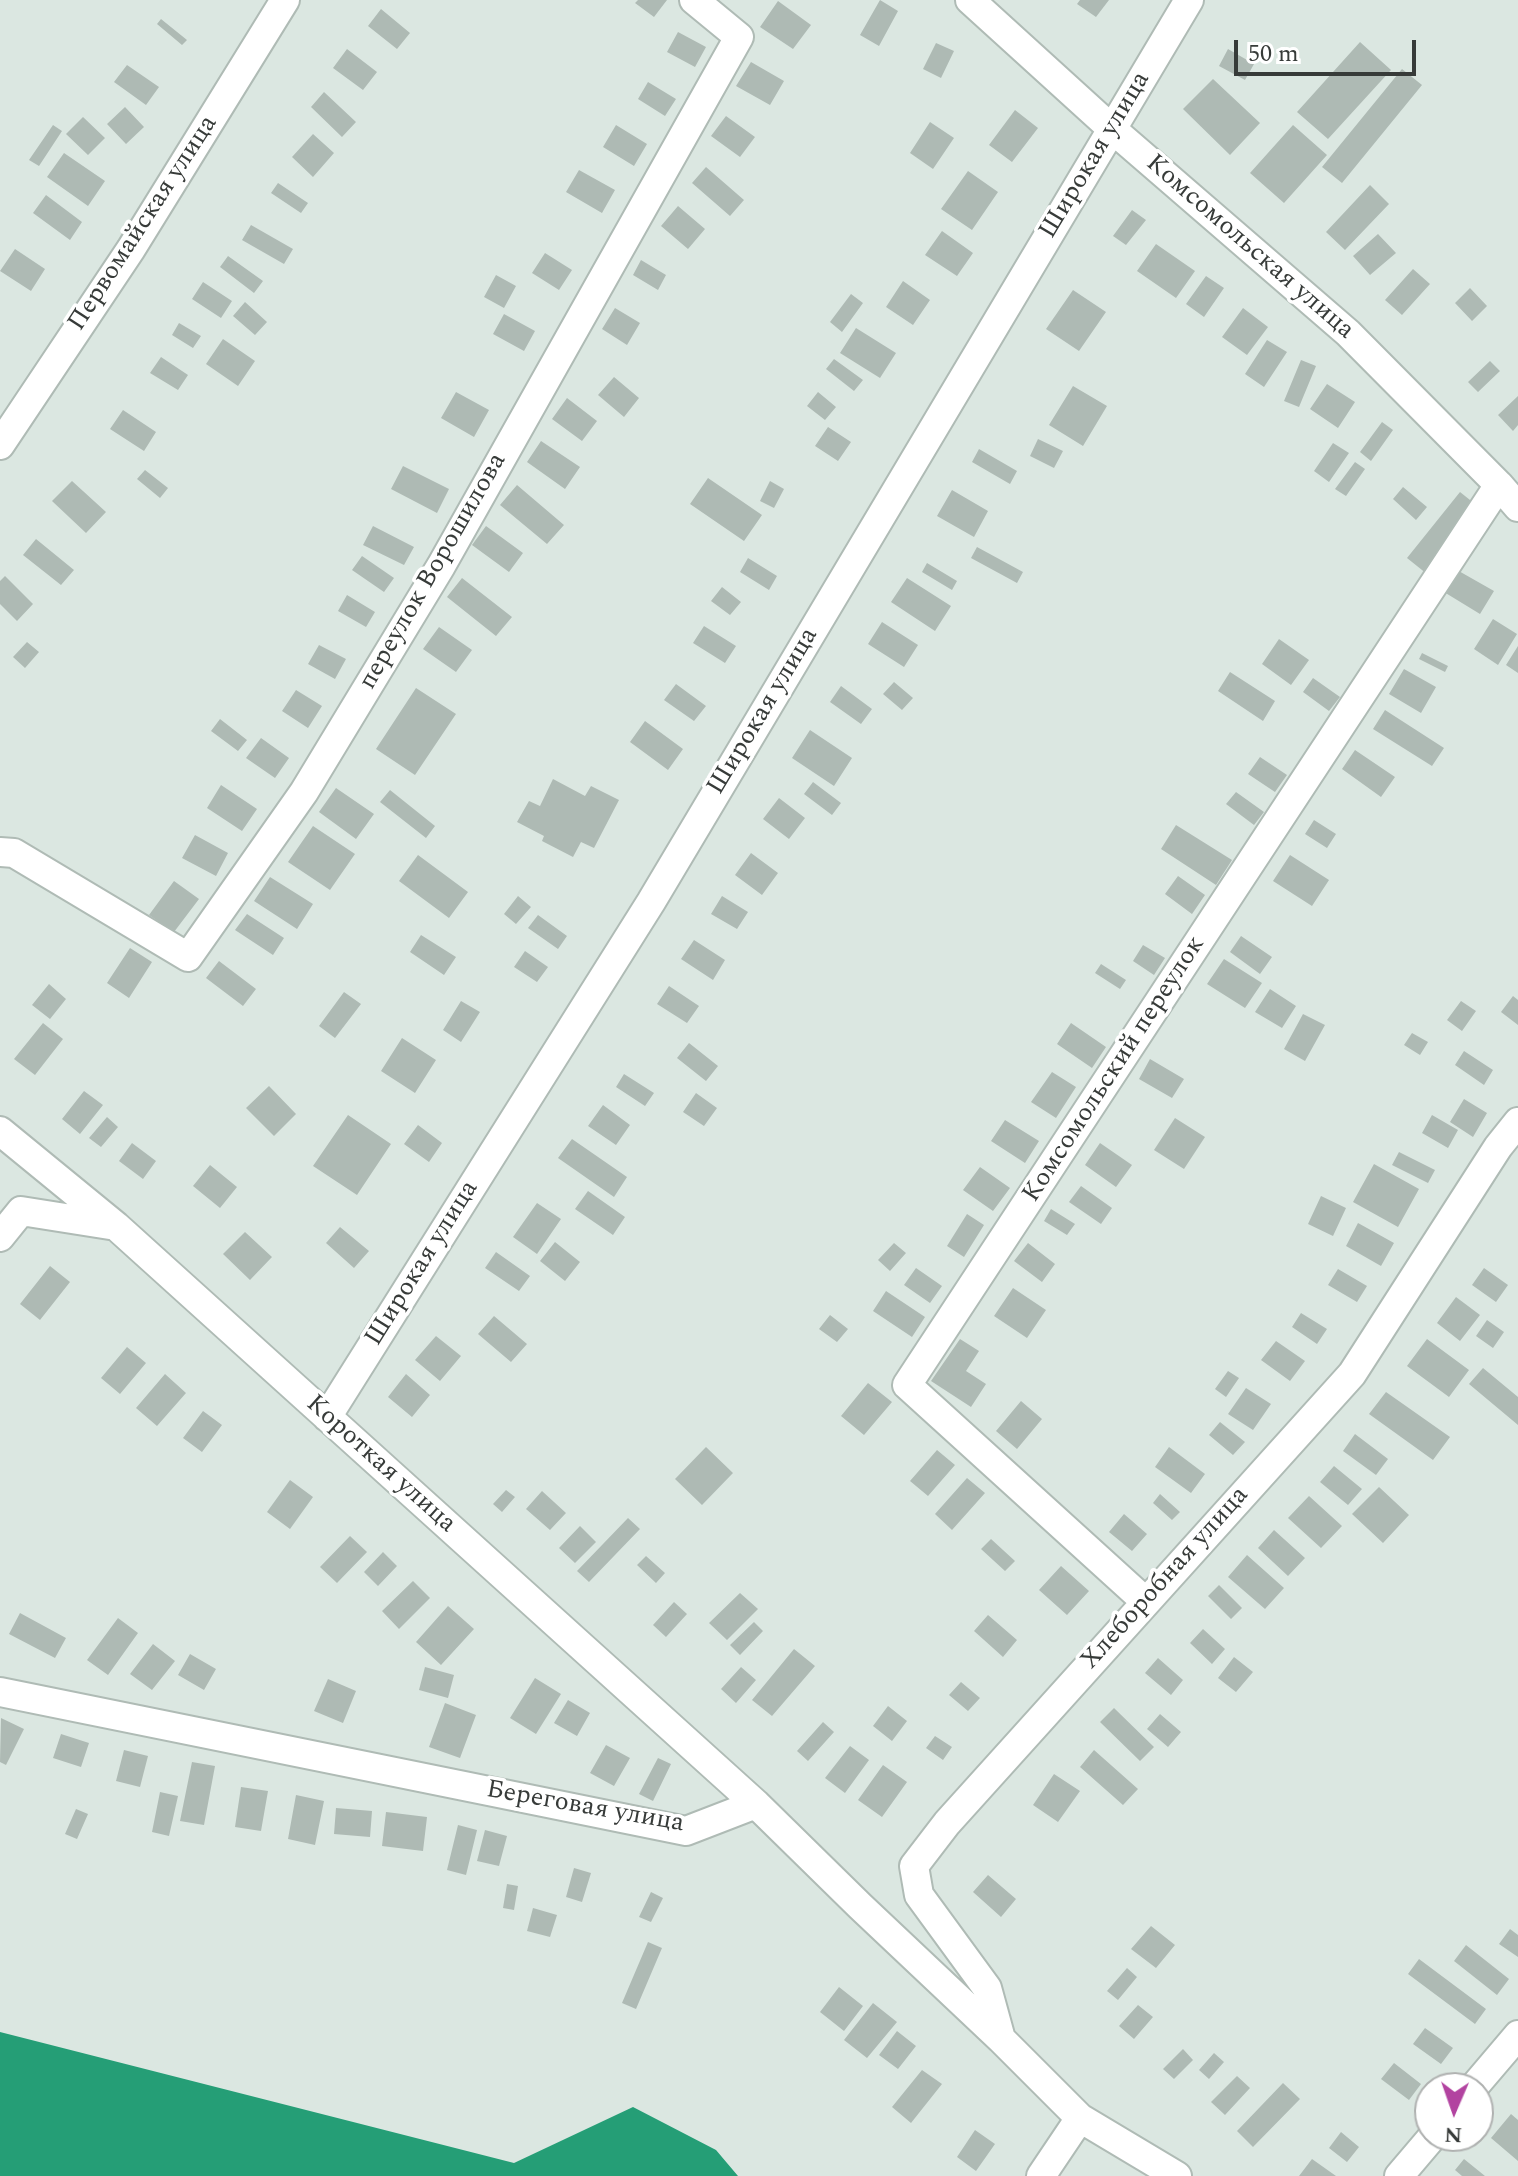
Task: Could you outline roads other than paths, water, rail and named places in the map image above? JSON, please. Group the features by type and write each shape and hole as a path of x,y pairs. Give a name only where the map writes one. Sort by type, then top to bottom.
{"street":[{"name":"Первомайская улица","path":"0,445 131,249 285,0"},
{"name":"переулок Ворошилова","path":"0,852 14,853 188,957 304,792 441,566 739,37 694,0"},
{"name":"Комсомольская улица","path":"970,0 1112,129 1348,333 1518,507"},
{"name":"Широкая улица","path":"327,1417 651,902 1189,0"},
{"name":"Комсомольский переулок","path":"1146,1602 907,1385 1499,485"},
{"name":"Хлеборобная улица","path":"1001,2039 987,1988 919,1895 914,1866 947,1823 1352,1374 1498,1147 1518,1122"},
{"name":"Короткая улица","path":"0,1131 116,1226 756,1804"},
{"path":"0,1237 21,1211 116,1226"},
{"name":"Береговая улица","path":"0,1692 686,1831 756,1804"},
{"path":"756,1804 1080,2118 1177,2176"},
{"path":"1487,2072 1518,2035"},
{"path":"1041,2176 1080,2118"},
{"path":"1399,2176 1419,2152"}]}
